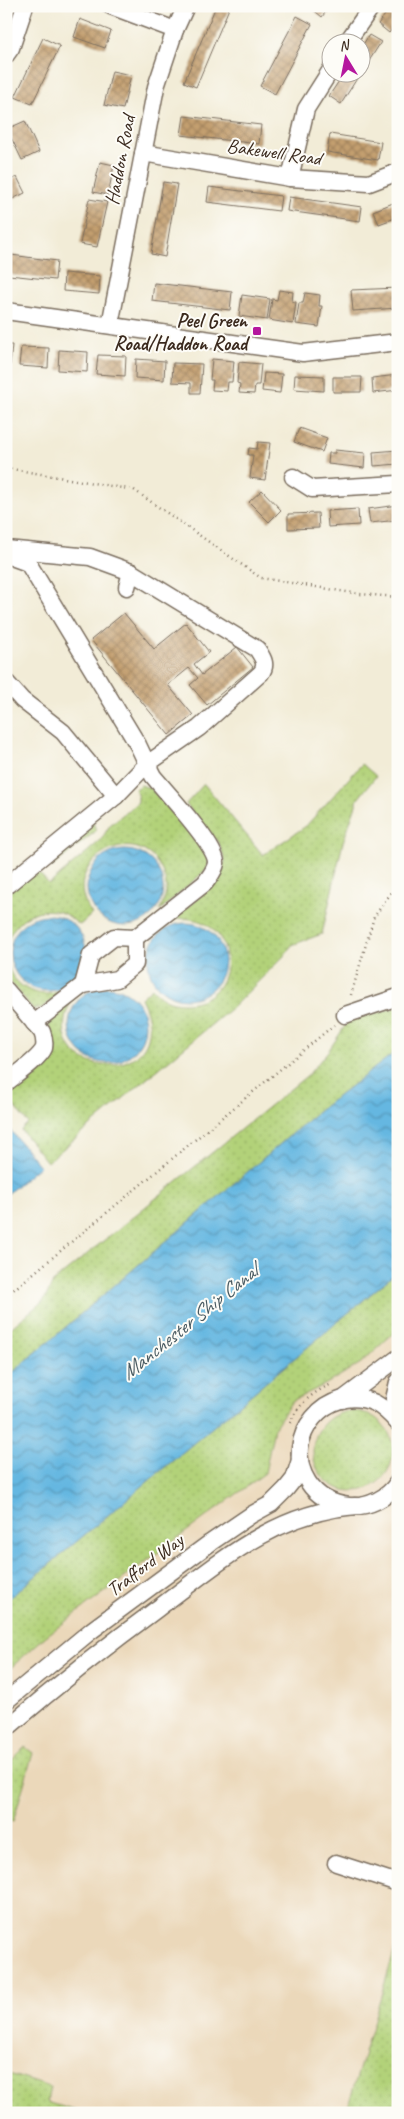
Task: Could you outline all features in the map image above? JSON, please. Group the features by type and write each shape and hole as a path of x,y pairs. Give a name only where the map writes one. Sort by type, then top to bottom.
{"street":[{"path":"6,54 11,48 24,6"},
{"path":"111,6 175,30"},
{"name":"Haddon Road","path":"110,325 156,87 175,30 186,6"},
{"path":"354,32 372,6"},
{"path":"290,178 306,109 323,82"},
{"name":"Bakewell Road","path":"142,153 290,178 369,183 398,172"},
{"path":"6,311 303,353 398,342"},
{"path":"293,477 312,489 398,484"},
{"path":"6,549 90,557 257,649 265,663 264,668 200,728 147,764 116,796 6,886"},
{"path":"6,555 28,563 138,745 153,776 211,848 216,863 214,871 205,883 135,938 114,937 91,955 83,985"},
{"path":"6,682 22,700 63,732 116,796"},
{"path":"34,1023 83,985 117,979 135,964 135,938"},
{"path":"6,990 12,1008 34,1023 42,1032 44,1041 43,1049 6,1083"},
{"path":"346,1015 398,998"},
{"path":"398,1358 342,1400 326,1406 309,1422 300,1444 300,1460 304,1475 313,1488 332,1502 363,1505 398,1505"},
{"path":"398,1382 394,1399 398,1422"},
{"path":"342,1400 358,1399 374,1403 388,1411 398,1422"},
{"name":"Trafford Way","path":"6,1701 92,1630 251,1514 271,1504 294,1479 300,1460"},
{"path":"6,1729 109,1644 222,1561 268,1531 305,1515 363,1505 385,1496 398,1482"},
{"path":"336,1862 398,1883"}],"path":[{"path":"6,468 134,490 261,578 359,594 398,597"},
{"path":"6,1296 346,1015 374,917 398,883"},
{"path":"288,1427 296,1411 310,1396 334,1384"}],"shaded area":[{"path":"398,1271 398,2113 6,2113 6,1601"}],"green space":[{"path":"362,764 376,776 358,799 343,842 322,934 292,945 283,957 234,1006 47,1162 21,1130 28,1123 7,1098 10,1091 20,1080 42,1066 50,1056 49,1021 70,1003 65,1031 72,1050 89,1062 109,1065 129,1060 144,1048 149,1027 141,998 152,988 166,999 183,1003 203,999 217,989 225,974 227,958 222,942 212,928 196,920 174,919 217,882 225,861 219,843 186,804 204,784 263,855 306,826"},
{"path":"141,785 152,789 205,851 209,862 207,869 159,911 166,892 162,871 151,855 136,847 119,847 104,853 91,864 84,878 83,896 92,914 80,925 67,915 57,911 47,910 38,912 22,920 10,935 6,944 6,894 36,870 49,884 53,881 101,840 110,825 138,802 138,794 135,789"},
{"path":"93,822 96,831 52,867 46,861"},
{"path":"6,957 10,972 19,984 25,988 47,994 63,991 40,1009 33,1009 6,977"},
{"path":"398,1007 398,1050 320,1110 6,1378 6,1332 44,1300 54,1281 309,1074 329,1050 349,1020"},
{"path":"398,1271 398,1329 361,1363 326,1384 292,1401 274,1428 265,1473 46,1636 6,1672 6,1601"},
{"path":"353,1411 368,1414 381,1423 390,1436 393,1451 390,1466 381,1479 368,1488 353,1491 338,1488 325,1479 316,1466 313,1451 316,1436 325,1423 338,1414"},
{"path":"25,1747 33,1753 13,1822 6,1820 6,1766"},
{"path":"398,1939 398,2070 394,2082 398,2083 398,2113 346,2113"},
{"path":"6,2073 50,2087 47,2102 83,2113 6,2113"}],"water":[{"path":"118,850 132,850 146,856 157,867 163,881 160,903 152,915 132,926 118,926 104,920 93,909 87,895 87,881 93,867 104,856"},
{"path":"41,915 55,915 69,921 80,932 84,938 86,953 84,968 75,980 63,989 41,991 27,985 16,974 10,960 10,946 16,932 27,921"},
{"path":"179,923 193,923 207,929 218,940 222,946 224,961 222,976 213,988 201,997 179,999 165,993 154,982 148,968 148,954 154,940 165,929"},
{"path":"100,987 114,987 128,993 139,1004 145,1018 142,1040 134,1052 114,1063 100,1063 86,1057 75,1046 69,1032 69,1018 75,1004 86,993"},
{"name":"Manchester Ship Canal","path":"398,1050 398,1271 6,1601 6,1378 320,1110"},
{"path":"6,1125 40,1166 6,1195"}],"building":[{"path":"216,6 230,6 196,87 184,82"},
{"path":"309,6 330,6 322,17"},
{"path":"392,6 398,6 398,22 389,33 378,24"},
{"path":"297,16 312,24 275,94 260,86"},
{"path":"80,19 111,31 105,48 74,37"},
{"path":"372,37 381,42 372,56"},
{"path":"43,38 60,46 32,104 15,97"},
{"path":"112,71 131,75 123,109 104,105"},
{"path":"338,82 355,82 341,104 329,96"},
{"path":"184,116 261,125 259,144 181,135"},
{"path":"25,121 39,152 22,160 7,129"},
{"path":"330,134 381,142 378,160 327,152"},
{"path":"100,162 114,165 108,195 93,192"},
{"path":"17,177 25,193 6,202 6,182"},
{"path":"163,182 177,184 165,257 151,254"},
{"path":"209,187 281,196 279,211 207,202"},
{"path":"289,197 362,207 360,221 287,211"},
{"path":"89,199 107,202 97,247 80,244"},
{"path":"398,201 398,217 379,224 373,211"},
{"path":"11,255 57,261 55,280 9,275"},
{"path":"64,273 100,276 99,294 63,291"},
{"path":"154,283 232,292 230,310 152,301"},
{"path":"398,288 398,308 353,311 351,290"},
{"path":"279,290 293,292 292,302 296,302 293,324 269,320 272,299 277,300"},
{"path":"305,293 320,295 319,306 322,306 319,327 296,324 299,303 303,303"},
{"path":"242,295 270,299 267,320 239,316"},
{"path":"6,345 12,345 10,365 6,364"},
{"path":"21,347 49,348 48,368 19,366"},
{"path":"59,350 88,352 87,372 58,370"},
{"path":"98,355 126,356 125,376 96,374"},
{"path":"136,359 165,361 164,380 135,378"},
{"path":"212,359 234,361 232,382 228,382 227,391 212,390 213,380 210,380"},
{"path":"239,362 261,364 259,385 255,385 254,394 239,393 240,384 237,383"},
{"path":"173,363 202,364 200,393 191,393 191,383 172,382"},
{"path":"264,373 282,374 280,393 262,391"},
{"path":"295,375 324,376 324,391 294,389"},
{"path":"398,375 398,390 373,393 372,378"},
{"path":"333,377 362,377 361,392 333,392"},
{"path":"299,428 327,438 322,452 294,442"},
{"path":"258,442 270,443 265,480 250,478 253,455 248,455 249,448 257,449"},
{"path":"335,450 365,453 364,468 328,464 329,453 335,453"},
{"path":"398,450 398,464 374,466 373,452"},
{"path":"262,490 281,510 269,522 249,502"},
{"path":"398,505 398,520 370,523 368,509"},
{"path":"358,509 359,525 328,527 327,511"},
{"path":"318,513 319,528 288,529 288,514"},
{"path":"124,613 154,649 186,623 209,652 194,664 202,675 237,647 253,667 207,705 190,685 198,678 189,668 168,685 193,715 169,735 91,640"}],"place":[{"name":"Peel Green Road/Haddon Road","path":"257,331"}]}
